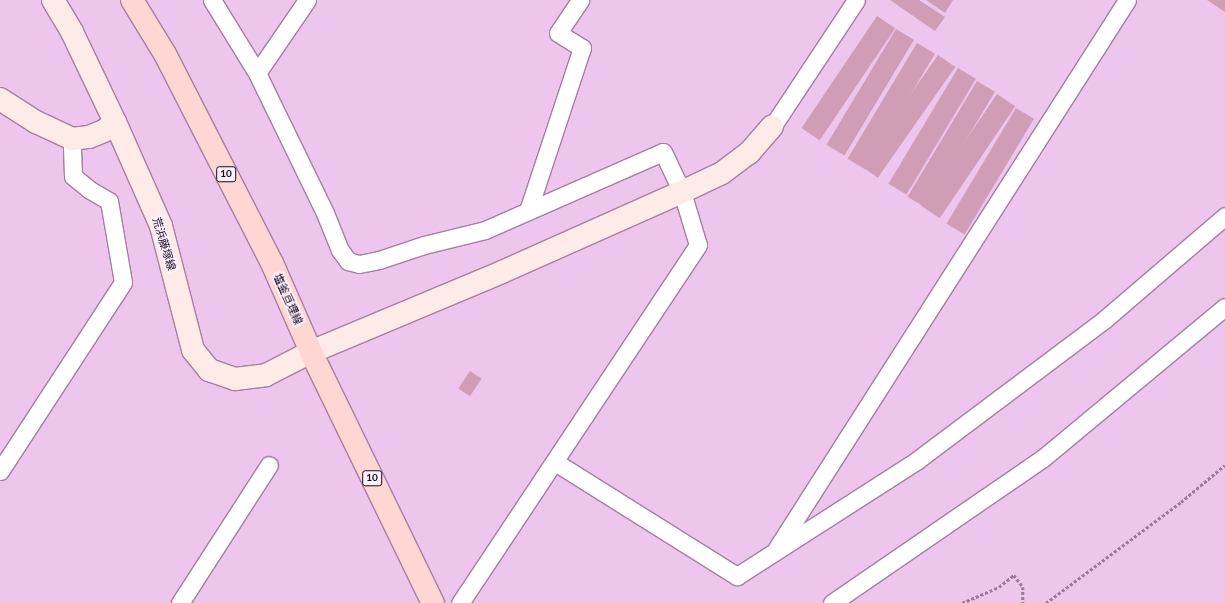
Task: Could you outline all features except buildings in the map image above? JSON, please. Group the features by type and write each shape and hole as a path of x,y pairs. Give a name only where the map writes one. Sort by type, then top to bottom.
{"main road":[{"name":"塩釜亘理線","path":"132,0 165,54 268,256 311,352 433,603"}],"street":[{"name":"荒浜藤塚線","path":"53,0 72,32 115,122 161,226 193,350 209,370 235,379 266,374 311,352 502,272 682,192 722,173 749,153 772,127"},
{"path":"212,0 257,73 325,213 340,250 348,261 360,264 379,260 424,245 485,230 663,152 682,192 698,245 460,603"},
{"path":"257,73 307,0"},
{"path":"528,211 582,48 558,33 580,0"},
{"path":"772,127 856,0"},
{"path":"774,552 1127,0"},
{"path":"0,98 36,122 72,139 89,138 104,131 115,122"},
{"path":"0,471 123,282 109,201 90,190 73,176 72,139"},
{"path":"555,462 737,576 916,461 1105,319 1225,216"},
{"path":"832,603 1043,458 1225,307"},
{"path":"180,603 269,465"}],"path":[{"path":"1046,603 1181,502 1225,465"},
{"path":"962,603 999,587 1014,575 1023,588 1023,603"}]}
